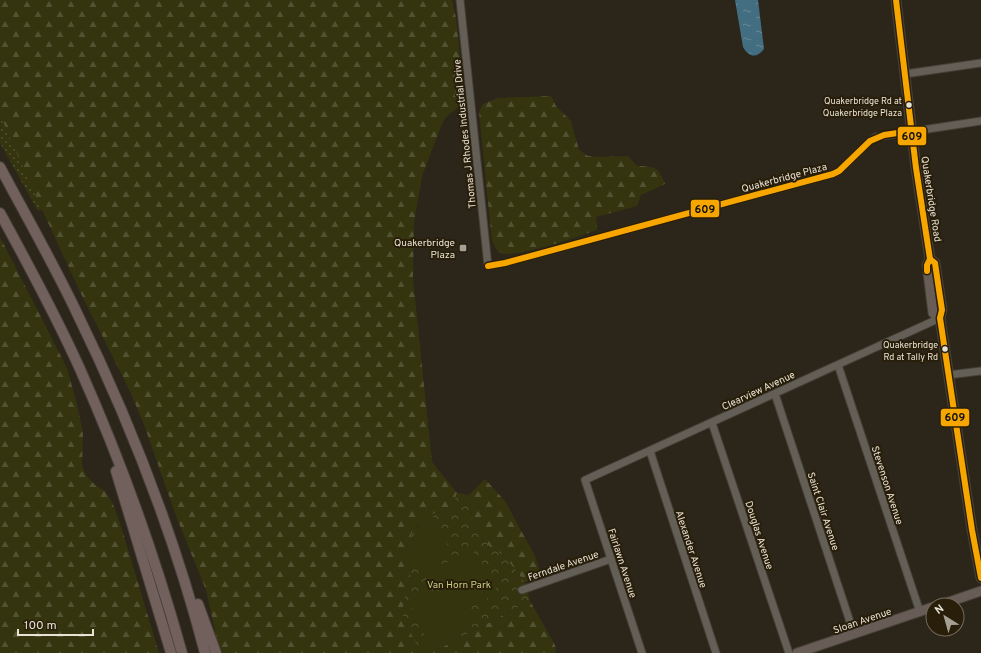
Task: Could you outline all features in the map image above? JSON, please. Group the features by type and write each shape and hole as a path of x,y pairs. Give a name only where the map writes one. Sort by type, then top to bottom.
{"highway":[{"path":"0,167 60,278 100,361 143,464 180,568 205,653"},
{"path":"0,213 67,342 112,444 150,547 182,653"},
{"path":"112,444 116,472 171,653"},
{"path":"180,568 196,601 216,653"}],"main road":[{"name":"Quakerbridge Road","path":"896,0 911,131 930,259 935,263 942,310 940,318 948,375 971,524 981,578"},
{"path":"963,597 981,591"},
{"name":"Sloan Avenue","path":"797,653 925,610"}],"street":[{"name":"Thomas J Rhodes Industrial Drive","path":"460,0 488,266"},
{"path":"905,74 981,63"},
{"name":"Quakerbridge Plaza","path":"488,266 505,263 833,174 839,171 870,141 884,135 981,121"},
{"name":"Clearview Avenue","path":"585,480 940,318"},
{"name":"Stevenson Avenue","path":"838,365 920,612"},
{"path":"948,375 981,371"},
{"name":"Saint Clair Avenue","path":"774,394 854,634"},
{"name":"Douglas Avenue","path":"712,422 789,653"},
{"name":"Alexander Avenue","path":"650,451 716,653"},
{"name":"Fairlawn Avenue","path":"585,480 642,653"},
{"name":"Ferndale Avenue","path":"522,590 611,559"}],"green space":[{"path":"0,0 452,0 456,18 464,95 463,103 446,117 442,124 422,176 414,223 413,279 432,462 457,493 451,510 432,514 416,527 408,551 411,581 403,601 435,651 530,601 555,645 556,653 223,653 217,640 206,590 176,516 143,422 128,387 82,296 0,115"},
{"path":"551,96 556,106 571,121 579,150 588,156 628,156 637,166 648,166 658,171 665,184 641,195 637,206 596,217 597,230 532,250 519,253 501,253 496,249 492,237 479,112 483,104 498,98"},
{"path":"0,115 42,209 38,211 0,143"},
{"path":"0,237 67,368 77,404 83,434 82,466 86,475 95,485 105,491 113,504 159,653 0,653"},
{"path":"485,479 505,501 535,556 541,576 525,582 504,556 489,546 473,523 469,495"},
{"name":"Van Horn Park","path":"457,493 469,495 473,523 489,546 504,556 525,582 530,601 435,651 419,649 403,619 403,601 411,581 408,551 409,542 412,533 423,520 432,514 451,510"},
{"path":"433,516 450,550 417,570 411,554 412,540 420,527"},
{"path":"470,551 475,553 497,584 494,596 484,600 475,601 456,599 471,612 477,622 435,647 429,645 409,601 418,597 437,595 447,596 436,586 428,572"}],"water":[{"path":"735,0 758,0 764,49 753,56 750,55 743,47"}],"transit line":[{"name":"609","path":"896,0 916,168 930,259 927,265 927,271"},
{"name":"609","path":"488,266 505,263 833,174 839,171 870,141 884,135 911,131"},
{"name":"609","path":"930,259 935,263 942,310 940,318 972,530 981,578"}],"place":[{"name":"Quakerbridge Rd at Quakerbridge Plaza","path":"909,105"},
{"name":"Quakerbridge Plaza","path":"463,248"},
{"name":"Quakerbridge Rd at Tally Rd","path":"945,349"}]}
